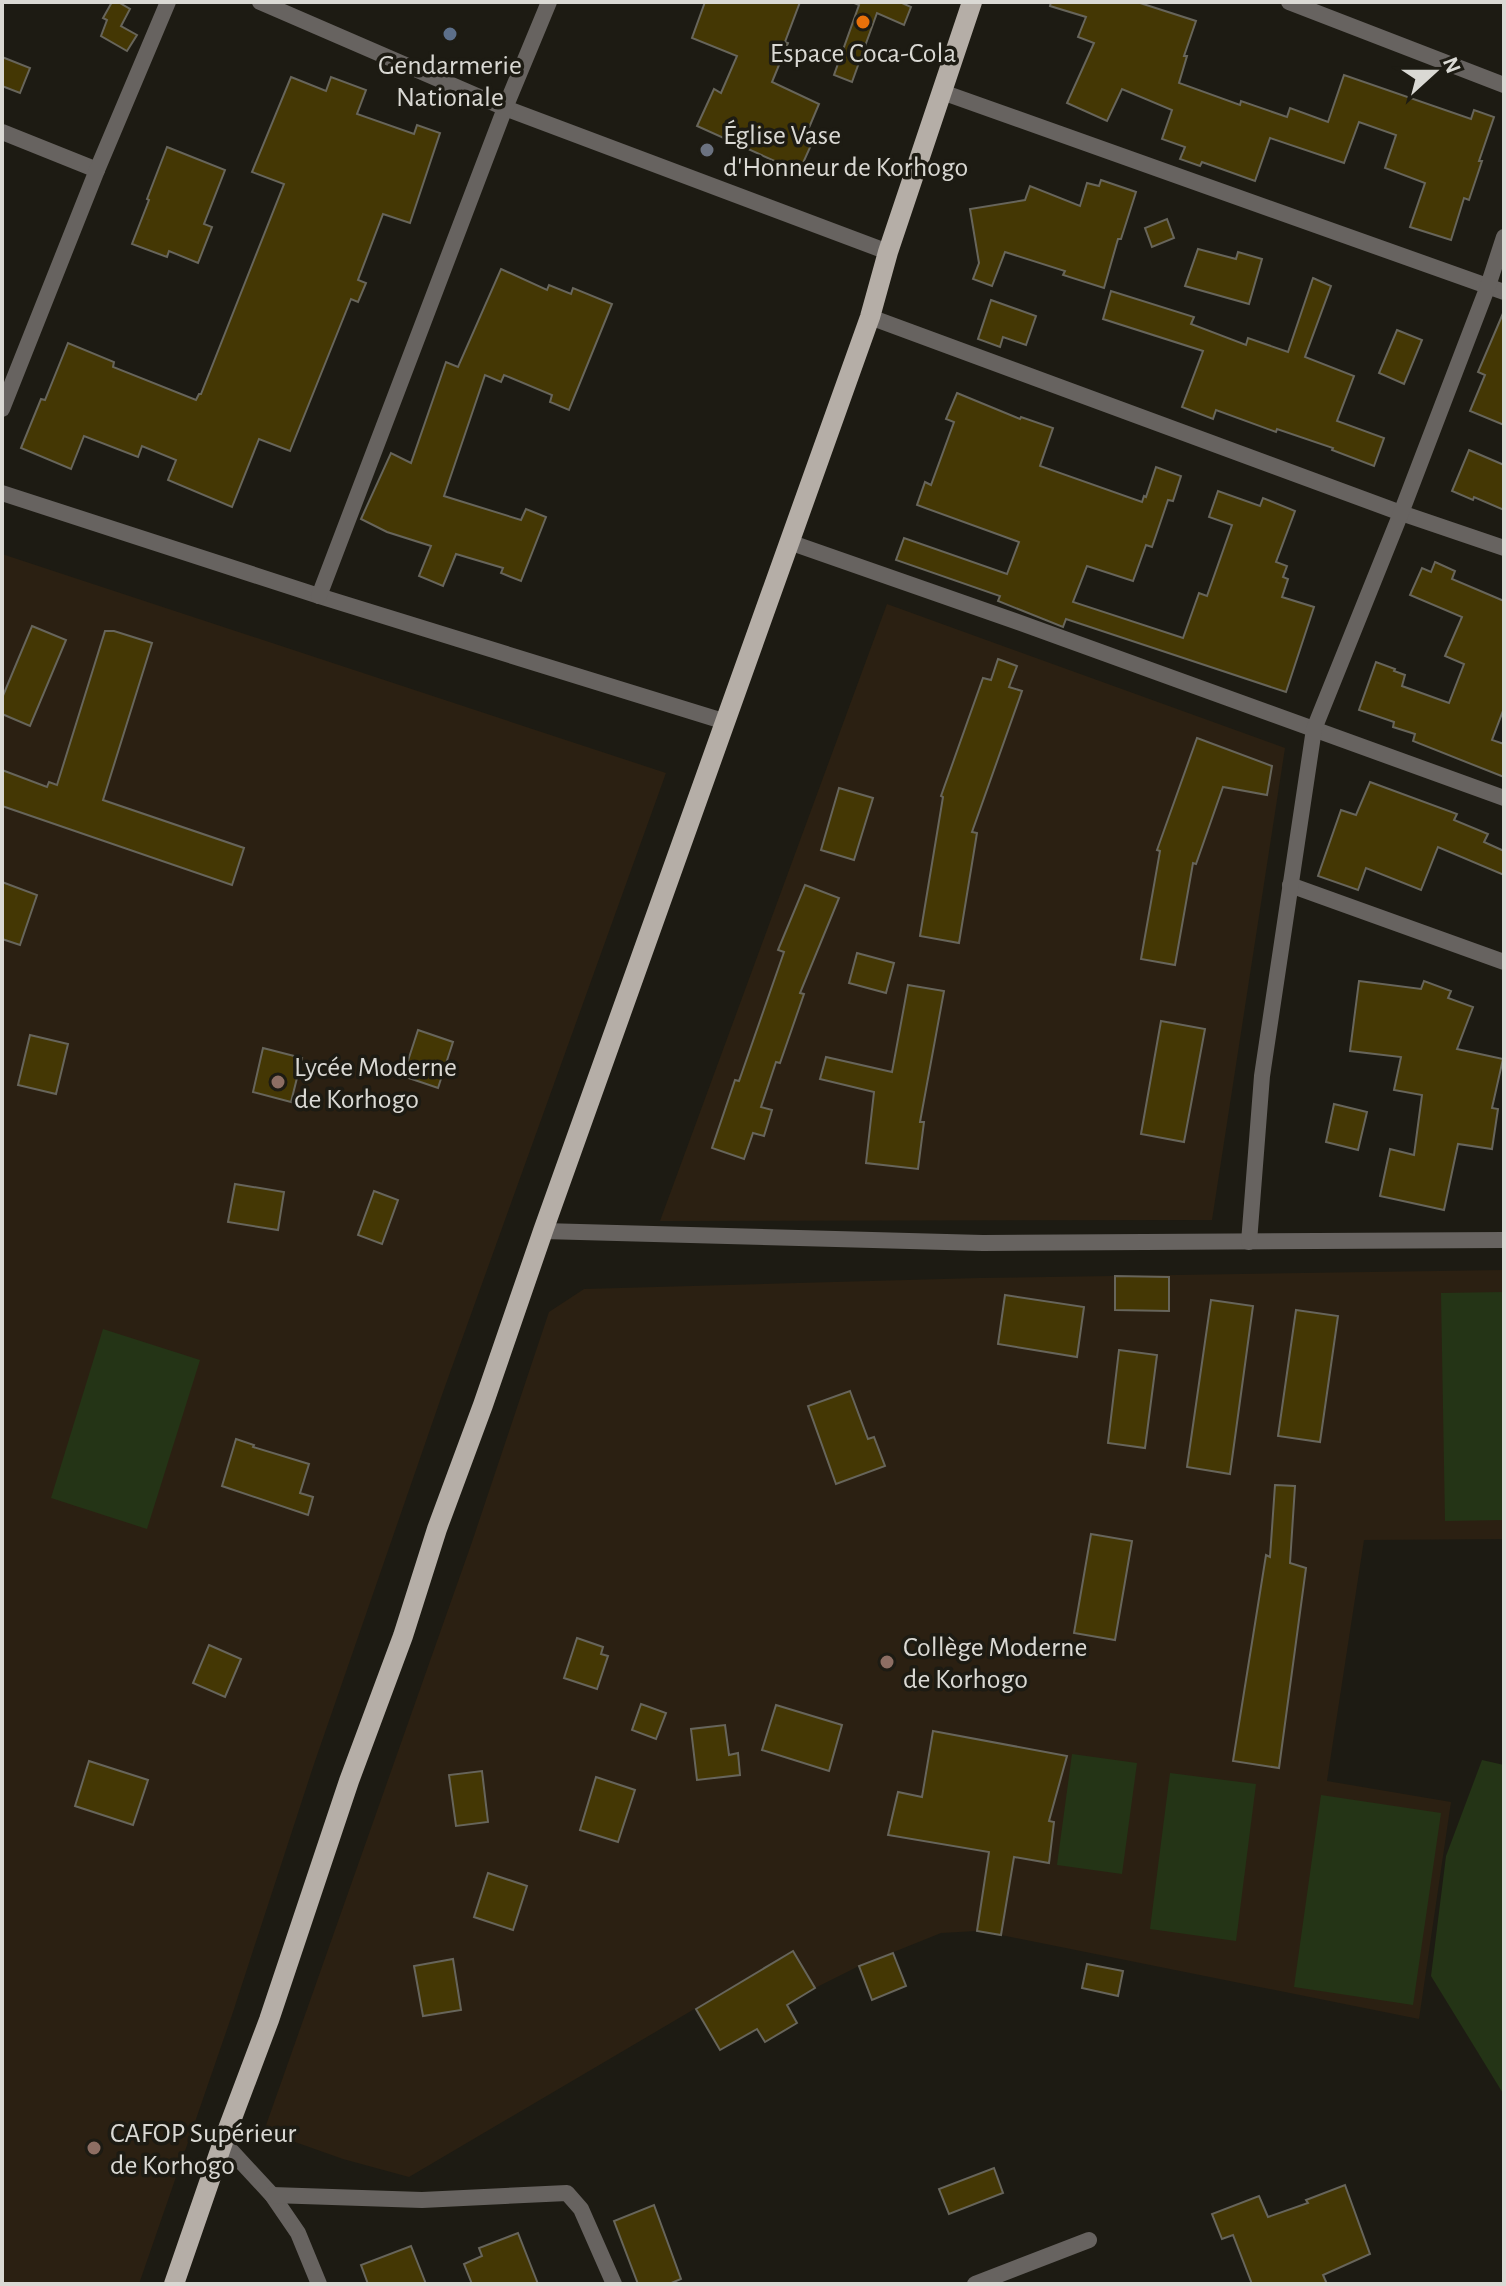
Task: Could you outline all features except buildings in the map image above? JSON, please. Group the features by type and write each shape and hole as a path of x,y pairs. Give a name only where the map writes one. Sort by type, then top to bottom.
{"main road":[{"path":"174,2284 269,2020 349,1781 403,1636 437,1529 870,317 888,252 972,2"}],"street":[{"path":"2,409 168,2"},
{"path":"260,2 505,108 888,252"},
{"path":"319,596 505,108 549,2"},
{"path":"1289,2 1504,85"},
{"path":"942,92 1496,289"},
{"path":"2,132 97,170"},
{"path":"1249,1242 1262,1076 1314,729 1496,289 1504,237"},
{"path":"870,317 1504,548"},
{"path":"2,493 319,596 726,722"},
{"path":"789,542 1504,798"},
{"path":"1290,885 1504,962"},
{"path":"543,1231 983,1243 1504,1240"},
{"path":"223,2142 272,2195 298,2233 319,2284"},
{"path":"272,2195 422,2200 567,2193 581,2209 614,2284"},
{"path":"975,2284 1089,2240"}],"shaded area":[{"name":"Lycée Moderne de Korhogo","path":"2,554 666,773 443,1392 139,2284 2,2284"},
{"path":"887,604 1285,748 1212,1220 660,1221"},
{"name":"Collège Moderne de Korhogo","path":"1504,1270 1504,1539 1364,1540 1327,1781 1451,1802 1419,2019 1001,1935 977,1931 941,1933 859,1966 815,1988 793,1951 409,2177 343,2159 264,2131 472,1542 549,1312 584,1289 979,1278"}],"green space":[{"path":"1504,1292 1504,1520 1445,1521 1441,1293"},
{"path":"103,1329 200,1360 147,1529 51,1498"},
{"path":"1072,1754 1137,1763 1122,1874 1057,1865"},
{"path":"1482,1760 1504,1765 1504,2095 1431,1976 1446,1856"},
{"path":"1170,1773 1256,1784 1236,1941 1150,1929"},
{"path":"1321,1795 1441,1813 1413,2005 1294,1987"}],"place":[{"name":"Espace Coca-Cola","path":"863,22"},
{"name":"Gendarmerie Nationale","path":"450,34"},
{"name":"Église Vase d'Honneur de Korhogo","path":"707,150"},
{"name":"Lycée Moderne de Korhogo","path":"278,1082"},
{"name":"Collège Moderne de Korhogo","path":"887,1662"},
{"name":"CAFOP Supérieur de Korhogo","path":"94,2148"}]}
